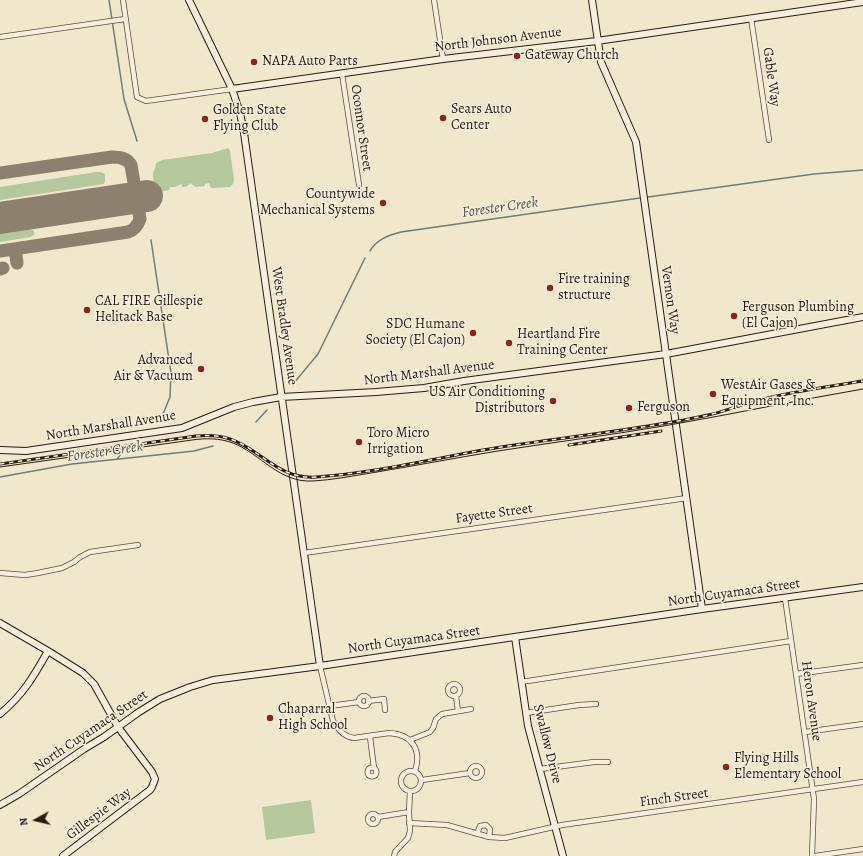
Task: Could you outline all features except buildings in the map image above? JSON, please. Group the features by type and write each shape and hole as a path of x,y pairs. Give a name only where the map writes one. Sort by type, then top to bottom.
{"main road":[{"name":"West Bradley Avenue","path":"189,0 232,89 240,113 244,133 320,666"},
{"name":"Vernon Way","path":"592,0 601,62 636,142 702,609"},
{"name":"North Johnson Avenue","path":"232,89 443,59 598,41 863,2"},
{"name":"North Marshall Avenue","path":"0,450 32,450 182,428 234,407 282,397 424,388 666,354 863,317"},
{"name":"North Cuyamaca Street","path":"0,805 19,794 138,712 160,699 212,680 320,666 702,609 863,587"},
{"path":"0,623 83,673 94,684 118,727"},
{"name":"Swallow Drive","path":"515,637 528,726 563,856"},
{"path":"0,714 23,692 33,678 48,651"},
{"name":"Gillespie Way","path":"63,856 152,788 155,779 152,772 118,727"}],"street":[{"path":"0,37 125,19 123,0"},
{"path":"434,0 443,59"},
{"name":"Gable Way","path":"751,18 769,140"},
{"name":"North Johnson Avenue","path":"125,19 137,97 146,101 232,89"},
{"name":"Oconnor Street","path":"342,74 359,184"},
{"name":"Fayette Street","path":"304,553 686,498"},
{"path":"0,573 25,575 38,573 62,568 90,552 138,545"},
{"name":"Heron Avenue","path":"785,598 813,789 814,856"},
{"path":"521,682 791,641"},
{"path":"796,674 863,664"},
{"path":"320,666 333,721 337,728 349,738 370,737 389,733 403,736 410,740 415,748 417,758 415,771"},
{"path":"456,696 458,711"},
{"path":"330,706 359,702 360,698 363,697 367,698 368,701 384,699 385,710"},
{"path":"526,713 596,704"},
{"path":"410,740 430,732 436,719 442,714 470,709"},
{"path":"804,732 863,724"},
{"path":"370,737 374,768"},
{"path":"540,769 594,762 608,762"},
{"path":"411,770 419,774 422,780 419,788 410,791 402,786 401,779 405,773 411,770"},
{"path":"422,780 470,773"},
{"name":"Finch Street","path":"409,823 447,825 489,838 505,838 556,827 863,782"},
{"path":"394,856 395,852 408,838 410,832 410,791"},
{"path":"378,817 409,812"},
{"path":"477,834 480,826 486,825 490,829 489,838"},
{"path":"814,856 863,849"}],"green space":[{"path":"228,148 230,151 234,180 230,187 211,188 209,183 205,184 205,186 196,187 190,183 186,187 182,187 181,184 175,187 170,187 169,190 155,192 153,174 156,163 162,160 212,153"},
{"path":"96,172 105,174 104,184 0,200 0,187"},
{"path":"28,229 34,231 34,235 31,237 0,242 0,233"},
{"path":"311,800 315,833 266,840 262,807"}],"waterway":[{"path":"109,0 124,99 137,141"},
{"name":"Forester Creek","path":"648,197 814,174 863,170"},
{"name":"Forester Creek","path":"370,251 376,243 388,236 401,232 640,198"},
{"path":"151,240 171,373 170,397 161,419"},
{"name":"Forester Creek","path":"293,384 318,354 365,258"},
{"name":"Forester Creek","path":"256,422 267,410"},
{"name":"Forester Creek","path":"0,477 72,464 194,451 213,446"},
{"name":"Forester Creek","path":"117,459 121,454"}],"taxiway":[{"path":"0,173 112,157 123,158 131,165 140,219 136,227 128,232 0,251"},
{"path":"15,249 17,263"}],"runway":[{"path":"0,218 147,196"}],"tram line":[{"path":"0,467 192,440 212,439 233,443 253,454 280,473 301,480 313,481 342,478 498,451 648,429 863,389"}],"railway":[{"path":"0,464 209,435 230,439 241,444 291,474 303,477 337,475 400,466 533,442 684,420 714,414 779,395 863,381"},
{"path":"569,445 661,431"}],"place":[{"name":"Gateway Church","path":"517,56"},
{"name":"NAPA Auto Parts","path":"254,62"},
{"name":"Sears Auto Center","path":"443,118"},
{"name":"Golden State Flying Club","path":"205,119"},
{"name":"Countywide Mechanical Systems","path":"383,203"},
{"name":"Fire training structure","path":"550,288"},
{"name":"CAL FIRE Gillespie Helitack Base","path":"87,310"},
{"name":"Ferguson Plumbing (El Cajon)","path":"734,316"},
{"name":"SDC Humane Society (El Cajon)","path":"473,333"},
{"name":"Heartland Fire Training Center","path":"509,343"},
{"name":"Advanced Air & Vacuum","path":"201,369"},
{"name":"WestAir Gases & Equipment, Inc.","path":"713,394"},
{"name":"US Air Conditioning Distributors","path":"553,401"},
{"name":"Ferguson","path":"629,408"},
{"name":"Toro Micro Irrigation","path":"359,442"},
{"name":"Chaparral High School","path":"270,718"},
{"name":"Flying Hills Elementary School","path":"726,767"}]}
